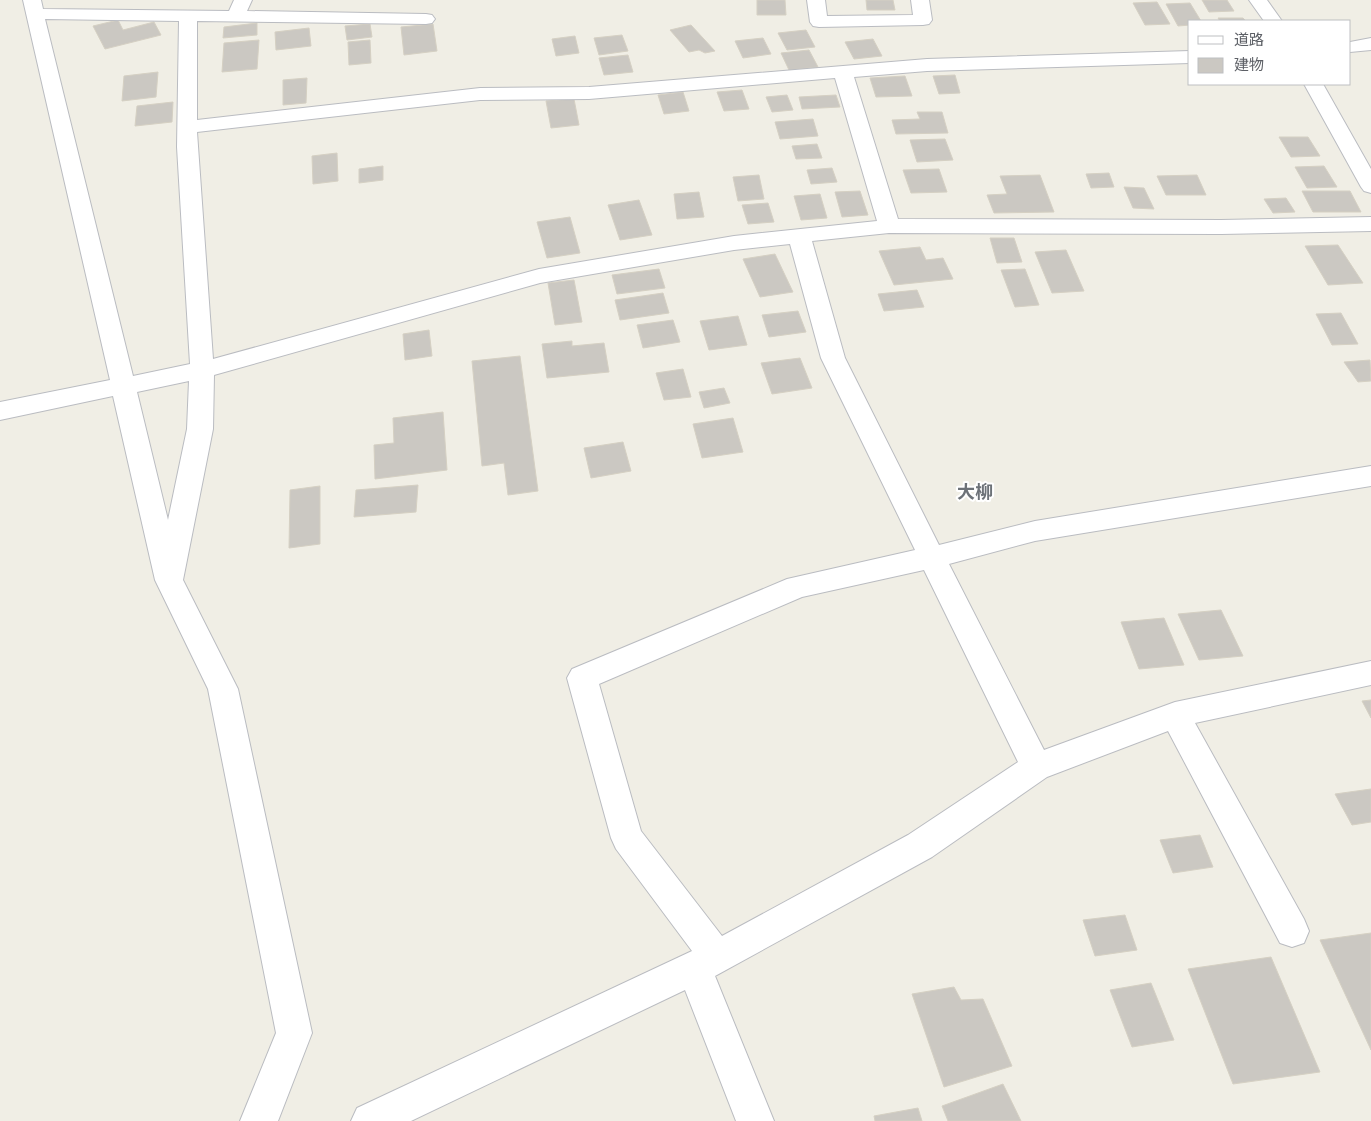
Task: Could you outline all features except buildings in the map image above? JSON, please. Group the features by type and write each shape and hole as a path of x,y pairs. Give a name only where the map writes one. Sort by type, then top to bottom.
{"street":[{"path":"816,0 819,22 923,20 920,0"},
{"path":"1258,0 1272,20"},
{"path":"259,1121 294,1033 223,689 169,580 33,7 188,14 240,8 426,20"},
{"path":"169,580 200,429 202,370 187,127 188,14"},
{"path":"1351,47 1371,44"},
{"path":"187,127 480,94 589,93 927,66 1188,57"},
{"path":"843,73 888,226"},
{"path":"1314,85 1371,187"},
{"path":"0,411 202,370 539,276 734,243 888,226 1221,228 1371,224"},
{"path":"800,235 833,358 1036,767"},
{"path":"754,1121 705,962 627,838 582,678 797,587 933,557 1035,531 1371,476"},
{"path":"370,1121 705,962 920,846 1036,767 1176,715 1371,673"},
{"path":"1176,715 1292,931"}],"district":[{"name":"大柳","path":"975,492"}]}
